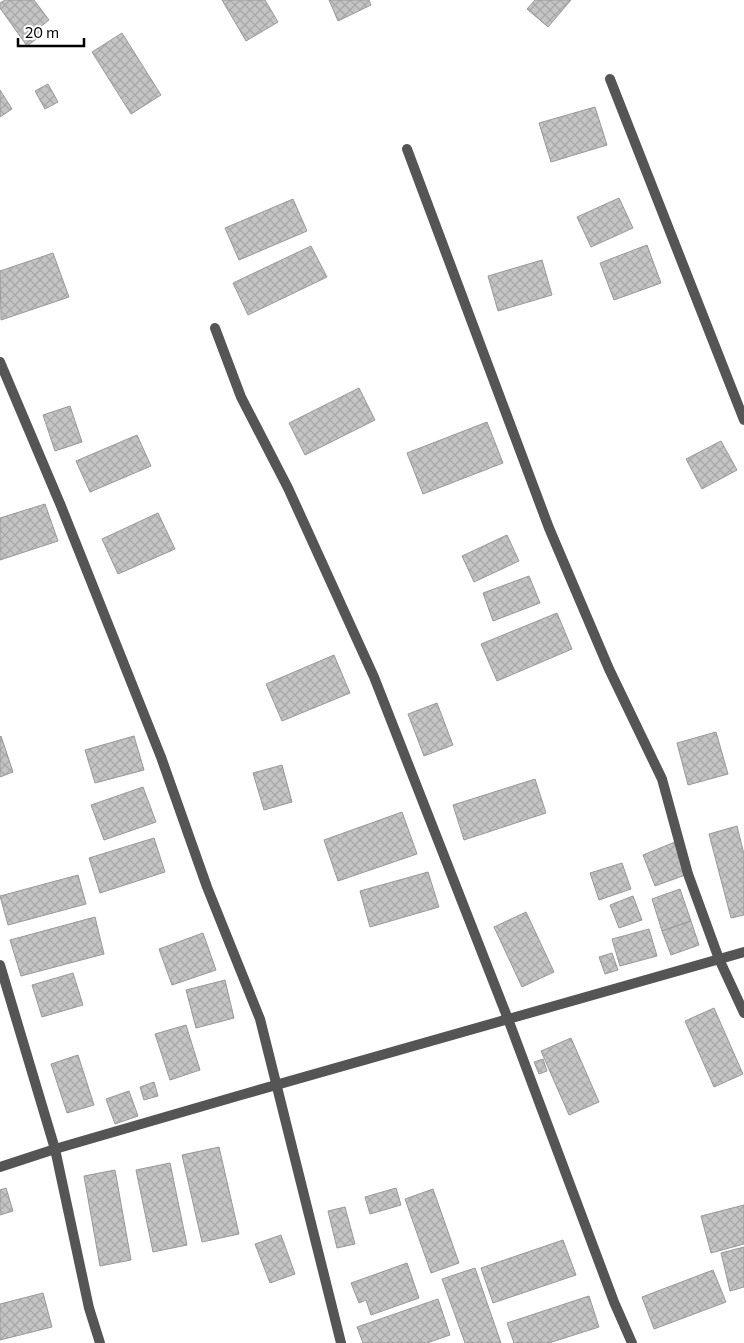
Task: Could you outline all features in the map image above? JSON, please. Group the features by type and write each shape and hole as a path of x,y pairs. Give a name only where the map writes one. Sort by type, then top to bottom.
{"street":[{"path":"610,79 744,420"},
{"path":"407,149 549,528 609,668 662,778 688,874 720,959 744,1013"},
{"path":"215,328 241,397 288,488 374,677 508,1019 614,1302 632,1343"},
{"path":"0,362 61,506 161,757 207,887 260,1018 342,1343"},
{"path":"0,1167 55,1149 276,1085 744,952"},
{"path":"0,965 55,1149 89,1308 100,1343"}],"building":[{"path":"5,0 34,0 49,20 39,28 43,34 27,46 0,8 0,3"},
{"path":"222,0 265,0 278,22 246,41"},
{"path":"329,0 369,0 371,5 338,21"},
{"path":"535,0 571,0 548,27 527,9"},
{"path":"122,33 161,95 131,114 92,52"},
{"path":"48,84 58,102 45,109 35,91"},
{"path":"0,90 12,109 0,117"},
{"path":"595,107 607,145 551,162 539,123"},
{"path":"619,198 633,228 591,247 577,217"},
{"path":"293,199 307,231 239,260 225,228"},
{"path":"647,245 661,283 614,300 600,263"},
{"path":"311,246 327,277 248,315 233,283"},
{"path":"53,253 69,297 1,320 0,271"},
{"path":"542,260 552,295 498,311 488,276"},
{"path":"359,388 375,420 305,455 289,423"},
{"path":"70,406 82,442 55,451 43,415"},
{"path":"487,422 503,463 423,494 407,453"},
{"path":"137,435 151,466 90,492 76,461"},
{"path":"721,441 737,470 702,489 686,459"},
{"path":"45,504 58,541 0,560 0,518"},
{"path":"158,513 175,549 118,574 102,539"},
{"path":"507,535 519,561 474,582 462,556"},
{"path":"529,576 540,603 493,621 483,593"},
{"path":"557,613 572,649 497,681 481,644"},
{"path":"334,655 350,693 282,721 266,684"},
{"path":"437,703 453,745 424,756 408,714"},
{"path":"716,732 728,774 688,785 677,743"},
{"path":"134,736 144,770 95,783 85,750"},
{"path":"0,737 13,772 0,777"},
{"path":"282,765 292,802 264,810 253,773"},
{"path":"535,779 546,813 464,840 453,805"},
{"path":"143,787 156,822 104,840 91,805"},
{"path":"402,812 417,854 338,881 324,840"},
{"path":"737,826 744,854 744,915 731,918 709,834"},
{"path":"154,838 165,872 100,893 89,858"},
{"path":"675,842 688,874 655,886 643,855"},
{"path":"622,863 631,889 599,900 590,873"},
{"path":"428,872 439,907 370,927 360,891"},
{"path":"78,875 86,904 8,925 0,896"},
{"path":"680,889 691,921 662,931 652,899"},
{"path":"633,896 642,920 619,928 610,905"},
{"path":"526,912 554,972 522,987 494,927"},
{"path":"95,917 104,954 21,976 10,940"},
{"path":"691,921 699,945 671,955 662,931"},
{"path":"649,929 657,956 620,966 612,939"},
{"path":"203,933 216,970 172,985 159,949"},
{"path":"612,953 618,970 605,974 599,957"},
{"path":"73,973 83,1005 42,1017 32,985"},
{"path":"225,980 234,1018 196,1028 186,990"},
{"path":"714,1008 743,1074 714,1087 685,1021"},
{"path":"186,1025 200,1070 170,1080 155,1034"},
{"path":"571,1038 599,1102 569,1115 541,1051"},
{"path":"78,1055 94,1105 67,1113 51,1064"},
{"path":"543,1059 547,1071 539,1074 534,1062"},
{"path":"154,1082 158,1096 144,1100 140,1087"},
{"path":"129,1091 138,1116 115,1124 106,1099"},
{"path":"219,1147 239,1234 202,1242 182,1155"},
{"path":"170,1163 187,1245 153,1252 136,1170"},
{"path":"115,1170 131,1260 100,1266 84,1176"},
{"path":"6,1188 13,1211 0,1215 0,1190"},
{"path":"396,1188 401,1205 370,1214 365,1197"},
{"path":"433,1189 459,1263 431,1273 405,1199"},
{"path":"744,1205 744,1244 711,1253 701,1216"},
{"path":"345,1207 355,1244 337,1248 328,1211"},
{"path":"281,1235 295,1274 270,1283 255,1244"},
{"path":"563,1240 576,1275 493,1303 481,1268"},
{"path":"744,1247 744,1287 730,1291 721,1253"},
{"path":"407,1263 419,1298 371,1315 366,1300 359,1303 351,1283"},
{"path":"475,1268 501,1343 465,1343 442,1279"},
{"path":"713,1270 726,1302 654,1329 642,1297"},
{"path":"43,1293 52,1327 0,1340 0,1304"},
{"path":"589,1296 599,1327 549,1343 514,1343 507,1323"},
{"path":"438,1299 450,1335 427,1343 363,1343 357,1327"}]}
